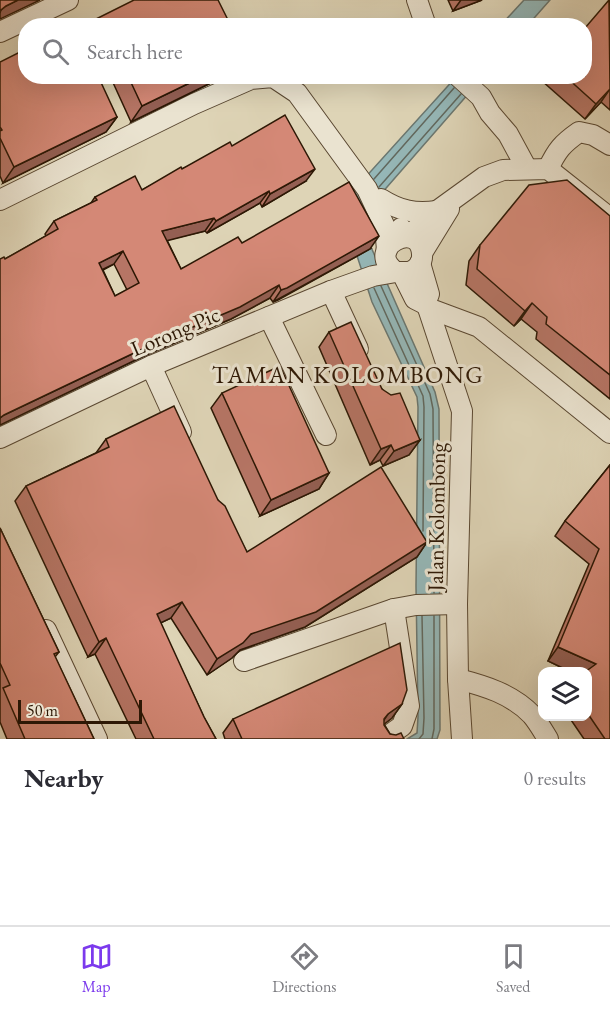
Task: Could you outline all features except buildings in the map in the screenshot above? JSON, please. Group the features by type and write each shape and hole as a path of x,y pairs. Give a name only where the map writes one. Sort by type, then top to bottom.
{"street":[{"path":"30,18 69,0"},
{"path":"417,0 423,18"},
{"path":"0,32 18,24"},
{"path":"0,200 239,84"},
{"path":"284,84 297,93 370,193 407,237 417,243 421,258"},
{"path":"467,84 481,97 490,113 508,134 527,170"},
{"path":"548,169 562,144 579,132 593,135 610,145"},
{"path":"459,195 415,270 393,263 397,238 407,237 437,211 483,177 503,170 548,169 610,218"},
{"path":"370,193 396,209 424,213 437,211"},
{"name":"Jalan Kolombong","path":"370,193 385,227 393,263 415,299 426,306"},
{"name":"Jalan Kolombong","path":"421,258 429,294 426,306 462,411 449,604 462,739"},
{"name":"Lorong Pic","path":"0,438 151,366 331,291 364,280 393,263"},
{"path":"331,291 367,367"},
{"path":"426,306 479,327 610,433"},
{"path":"269,317 326,435"},
{"path":"151,366 189,449"},
{"path":"244,661 394,609 416,605 449,604"},
{"path":"385,738 402,726 409,706 394,609"},
{"path":"39,615 97,739"},
{"path":"458,679 496,689 515,701 532,715 548,739"}],"water":[{"path":"524,0 550,0 534,18 507,18"},
{"path":"450,84 477,84 362,218 363,229 435,392 439,409 440,730 437,739 407,739 417,733 418,717 417,397 372,302 348,228 353,191"}],"district":[{"name":"TAMAN KOLOMBONG","path":"348,375"}]}
